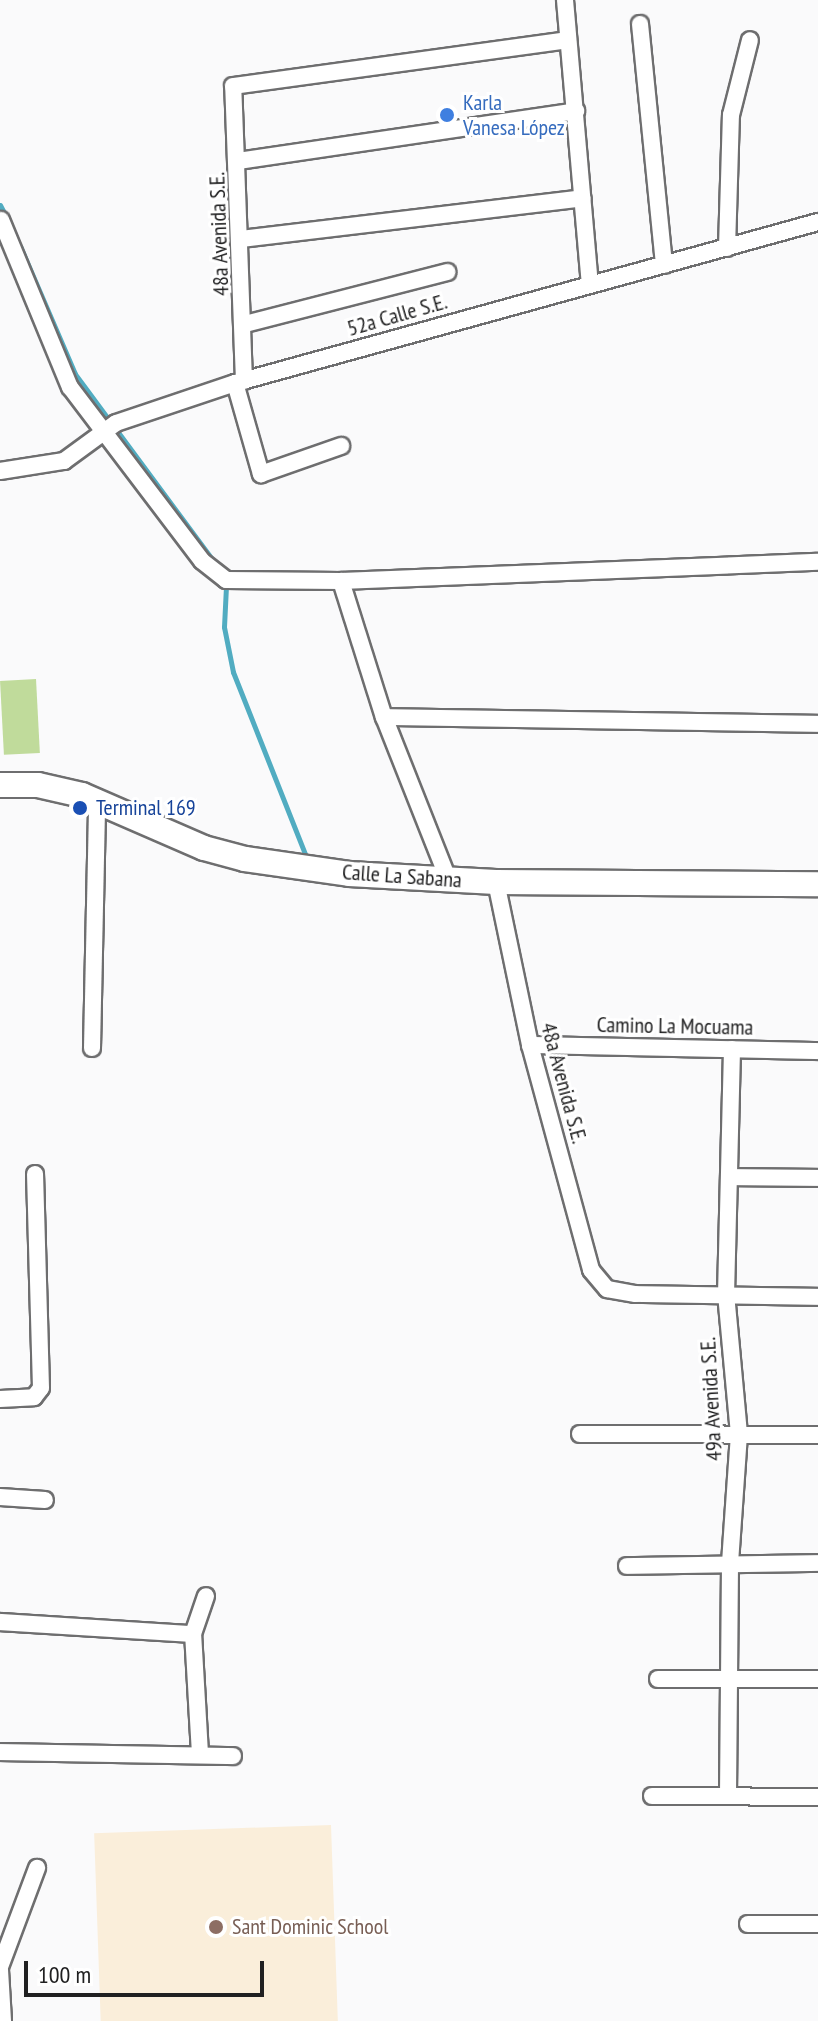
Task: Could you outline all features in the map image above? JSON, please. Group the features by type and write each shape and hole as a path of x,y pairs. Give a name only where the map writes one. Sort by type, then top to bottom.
{"street":[{"path":"565,0 590,284"},
{"path":"640,24 664,265"},
{"name":"48a Avenida S.E.","path":"341,446 261,474 240,382 245,324 233,86 568,40"},
{"path":"727,248 731,115 750,40"},
{"path":"238,161 576,111"},
{"path":"241,239 583,198"},
{"path":"1,220 70,387 214,574 240,583 341,581 818,562"},
{"name":"52a Calle S.E.","path":"0,471 64,461 86,450 105,430 240,382 818,222"},
{"path":"245,324 447,272"},
{"path":"341,581 384,717 449,881"},
{"path":"384,717 818,724"},
{"name":"Calle La Sabana","path":"0,785 38,785 97,801 204,848 245,859 449,881 818,884"},
{"path":"92,1048 97,801"},
{"name":"48a Avenida S.E.","path":"496,882 530,1045 591,1270 607,1289 636,1294 726,1295"},
{"name":"Camino La Mocuama","path":"530,1045 818,1051"},
{"name":"49a Avenida S.E.","path":"728,1794 730,1563 739,1434 726,1295 732,1049"},
{"path":"0,1399 34,1397 41,1388 43,1345 35,1174"},
{"path":"729,1177 818,1178"},
{"path":"726,1295 818,1297"},
{"path":"580,1434 818,1435"},
{"path":"0,1497 45,1500"},
{"path":"627,1566 818,1563"},
{"path":"200,1754 193,1634 206,1596"},
{"path":"0,1622 193,1634"},
{"path":"658,1679 818,1679"},
{"path":"0,1752 233,1756"},
{"path":"652,1796 728,1794 818,1797"},
{"path":"3,2021 0,1969 37,1868"},
{"path":"748,1924 818,1924"}],"shaded area":[{"name":"Sant Dominic School","path":"331,1825 338,2021 101,2021 94,1833"}],"green space":[{"path":"36,679 40,753 4,755 0,681"}],"waterway":[{"path":"0,205 7,219"},
{"path":"20,246 75,374 214,562"},
{"path":"226,586 224,627 233,672 306,856"}],"place":[{"name":"Karla Vanesa López","path":"447,115"},
{"name":"Terminal 169","path":"80,808"},
{"name":"Sant Dominic School","path":"216,1927"}]}
